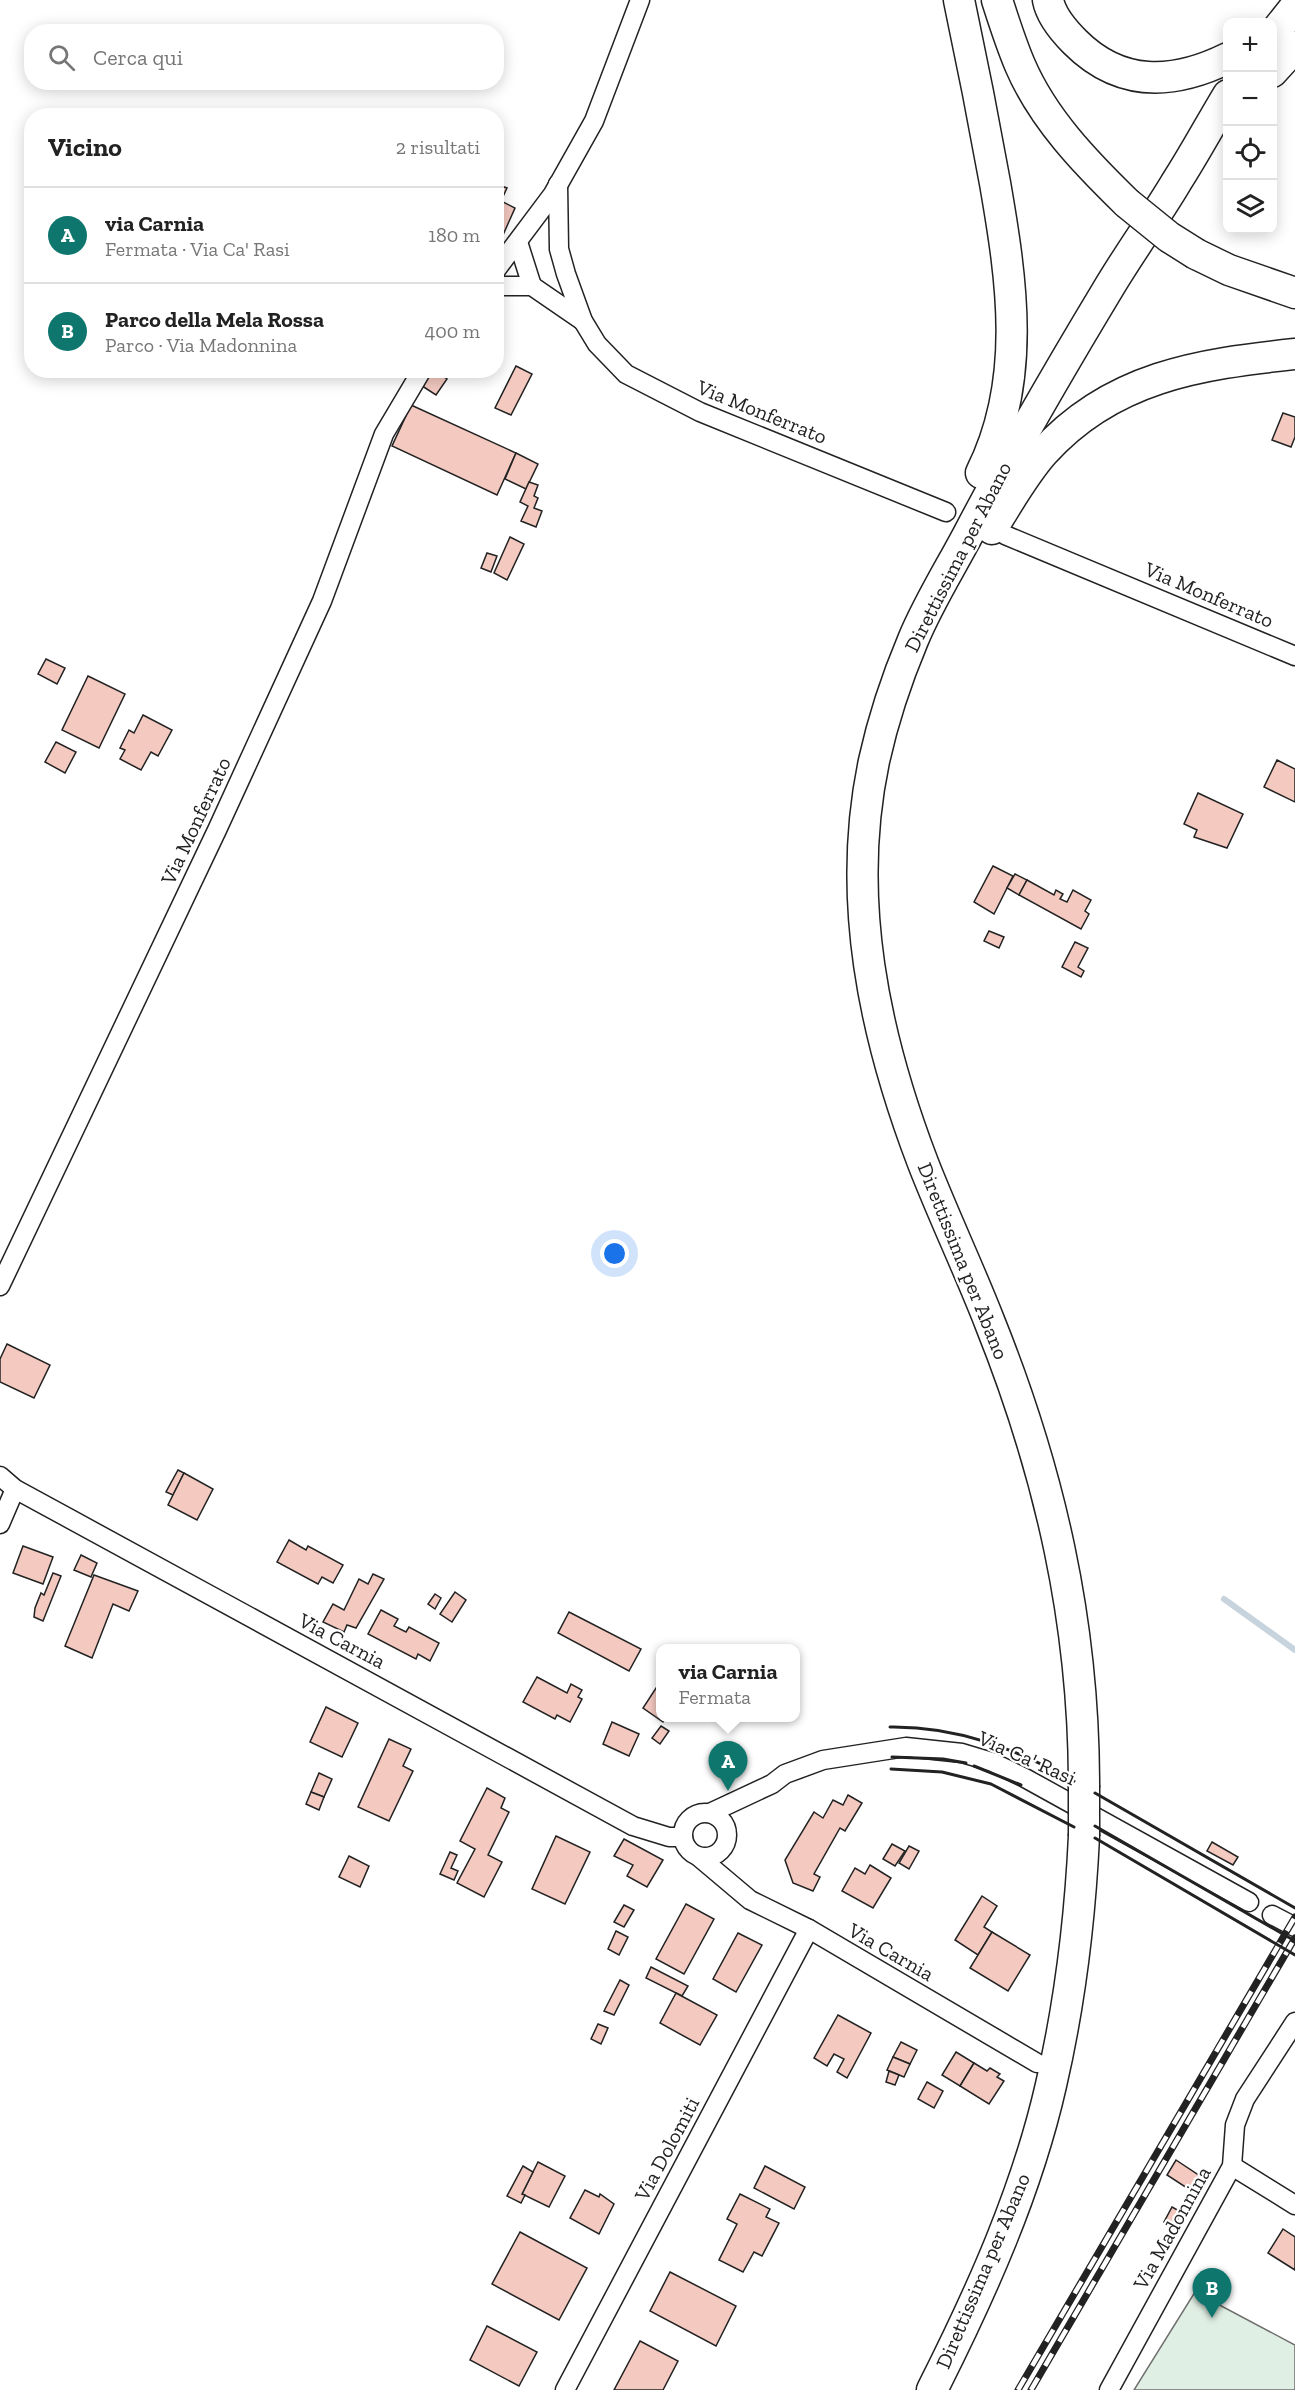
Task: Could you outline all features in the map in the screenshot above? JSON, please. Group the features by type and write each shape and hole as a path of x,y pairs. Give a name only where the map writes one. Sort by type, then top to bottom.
{"highway":[{"path":"914,638 939,560 990,456 1000,428 1011,365 1012,282 993,168 959,0"},
{"path":"997,0 1021,67 1050,115 1084,161 1127,203 1169,237 1196,254 1229,270 1295,293"},
{"path":"1048,0 1050,8 1067,34 1092,60 1126,74 1151,78 1179,77 1205,69 1223,60"},
{"path":"1277,18 1295,2"},
{"path":"1277,30 1295,7"},
{"path":"1277,66 1295,46"},
{"name":"Direttissima per Abano","path":"932,2390 963,2328 1003,2233 1019,2191 1051,2086 1075,1949 1084,1836 1084,1734 1072,1602 1043,1476 991,1324 907,1119 881,1036 871,987 863,890 869,795 883,728 914,638 1011,454 1110,284 1177,182 1223,101"},
{"name":"Direttissima per Abano","path":"1177,182 1225,126"},
{"path":"914,638 970,566 1020,483 1043,453 1079,420 1112,398 1167,375 1233,361 1295,354"}],"street":[{"path":"504,260 558,184 594,121 640,0"},
{"name":"Via Monferrato","path":"558,184 559,249 583,321 597,344 626,374 664,396 946,512"},
{"path":"523,236 550,238 559,249"},
{"path":"504,286 532,286 523,236"},
{"name":"Via Monferrato","path":"532,286 583,321"},
{"name":"Via Monferrato","path":"0,1286 217,830 322,601 384,434 417,378"},
{"name":"Via Monferrato","path":"1005,535 1295,656"},
{"name":"Via Carnia","path":"0,1476 15,1488 633,1826 669,1837 685,1828"},
{"path":"0,1524 15,1488"},
{"name":"Via Ca' Rasi","path":"710,1813 772,1784 785,1773 823,1760 906,1747 962,1753 992,1762 1025,1778 1249,1902"},
{"path":"726,1828 710,1813 702,1813 685,1828 687,1849 699,1857 715,1855 721,1850 725,1844 726,1828 735,1800"},
{"path":"721,1850 726,1876"},
{"name":"Via Carnia","path":"699,1857 726,1876 750,1900 809,1929 1037,2063"},
{"path":"1272,1915 1295,1927"},
{"name":"Via Dolomiti","path":"565,2390 809,1929"},
{"name":"Via Madonnina","path":"1109,2390 1232,2166 1235,2125 1245,2099 1295,2022"},
{"path":"1232,2166 1295,2205"}],"green space":[{"path":"1195,2292 1295,2345 1295,2390 1134,2390"}],"building":[{"path":"504,202 515,208 504,233"},
{"path":"516,366 532,374 511,415 495,408"},
{"path":"419,378 447,379 436,395 416,382"},
{"path":"411,405 516,453 497,495 392,446"},
{"path":"1283,413 1295,417 1295,437 1291,447 1272,440"},
{"path":"516,453 538,464 526,489 505,479"},
{"path":"529,482 538,485 534,496 538,498 534,508 542,511 536,527 521,521 528,506 520,502"},
{"path":"510,537 524,544 507,580 494,573"},
{"path":"487,553 497,556 491,572 481,568"},
{"path":"46,659 65,668 57,684 38,674"},
{"path":"88,676 125,694 99,748 62,730"},
{"path":"143,715 172,730 158,756 151,752 141,770 120,759 125,750 120,748 129,730 134,733"},
{"path":"56,742 76,752 65,773 45,762"},
{"path":"1277,760 1295,769 1295,802 1264,787"},
{"path":"1198,793 1243,814 1227,848 1194,837 1197,830 1184,824"},
{"path":"993,866 1013,876 994,914 974,902"},
{"path":"1015,874 1027,880 1019,895 1007,888"},
{"path":"1027,880 1054,895 1056,890 1063,894 1060,899 1067,902 1073,890 1091,900 1085,911 1089,914 1081,929 1019,895"},
{"path":"989,931 1004,937 999,948 984,941"},
{"path":"1075,942 1088,948 1078,967 1084,971 1081,977 1062,967"},
{"path":"7,1344 50,1365 34,1398 0,1382 0,1359"},
{"path":"178,1470 184,1473 173,1495 166,1492"},
{"path":"184,1473 213,1489 197,1520 168,1505"},
{"path":"289,1540 306,1550 308,1546 343,1565 333,1583 322,1577 318,1584 277,1562"},
{"path":"23,1546 53,1557 43,1584 13,1573"},
{"path":"81,1555 97,1563 91,1577 74,1570"},
{"path":"53,1573 61,1576 43,1621 34,1617 35,1608 41,1593 44,1595"},
{"path":"373,1574 384,1579 356,1628 347,1625 344,1632 323,1622 333,1604 344,1610 359,1579 368,1584"},
{"path":"94,1575 138,1591 129,1611 113,1604 92,1658 65,1646"},
{"path":"455,1592 466,1600 452,1622 440,1614"},
{"path":"435,1594 441,1598 435,1609 428,1604"},
{"path":"381,1610 398,1619 394,1626 406,1632 409,1627 439,1643 430,1661 418,1654 416,1659 368,1634"},
{"path":"569,1612 641,1649 629,1671 558,1633"},
{"path":"537,1677 567,1693 571,1684 582,1690 578,1697 582,1699 570,1722 557,1715 555,1719 523,1702"},
{"path":"656,1688 656,1717 643,1708"},
{"path":"326,1707 358,1723 342,1757 310,1742"},
{"path":"612,1722 639,1734 629,1756 603,1744"},
{"path":"661,1726 669,1731 660,1744 652,1738"},
{"path":"389,1739 411,1749 403,1766 413,1771 389,1821 358,1807"},
{"path":"319,1773 332,1779 324,1797 311,1792"},
{"path":"487,1788 505,1798 501,1808 509,1812 488,1855 502,1862 484,1897 457,1883 475,1849 460,1841"},
{"path":"311,1792 324,1797 319,1810 306,1804"},
{"path":"848,1795 862,1803 845,1831 840,1828 814,1874 820,1877 813,1891 793,1883 785,1860 814,1812 823,1818 833,1800 843,1805"},
{"path":"556,1836 590,1852 565,1904 532,1889"},
{"path":"624,1839 663,1860 647,1887 627,1876 633,1865 614,1856"},
{"path":"1212,1842 1238,1857 1233,1865 1207,1851"},
{"path":"892,1844 905,1851 895,1866 883,1859"},
{"path":"909,1846 919,1851 909,1869 899,1863"},
{"path":"450,1852 457,1855 451,1868 458,1871 454,1880 440,1874"},
{"path":"349,1856 369,1866 360,1887 339,1877"},
{"path":"870,1865 891,1878 873,1908 842,1891 855,1868 865,1874"},
{"path":"982,1896 997,1906 984,1927 992,1932 978,1955 955,1940"},
{"path":"686,1904 714,1919 684,1974 656,1959"},
{"path":"624,1905 634,1910 624,1927 614,1922"},
{"path":"616,1931 628,1937 619,1955 608,1949"},
{"path":"992,1932 1030,1955 1008,1991 970,1968"},
{"path":"738,1933 762,1945 736,1992 713,1979"},
{"path":"651,1967 688,1986 682,1996 646,1978"},
{"path":"620,1980 629,1985 614,2015 604,2011"},
{"path":"676,1993 717,2015 700,2045 660,2023"},
{"path":"838,2015 871,2033 847,2078 837,2072 844,2059 834,2054 827,2066 814,2058"},
{"path":"598,2024 608,2028 601,2044 591,2039"},
{"path":"901,2042 917,2050 910,2064 893,2057"},
{"path":"956,2052 974,2063 960,2086 942,2075"},
{"path":"893,2057 910,2064 904,2077 887,2070"},
{"path":"974,2063 987,2071 990,2068 1000,2074 997,2077 1004,2081 989,2104 960,2086"},
{"path":"889,2071 899,2075 895,2085 886,2082"},
{"path":"927,2082 943,2091 934,2108 918,2099"},
{"path":"1176,2160 1200,2176 1190,2190 1167,2175"},
{"path":"538,2162 565,2176 549,2207 522,2194"},
{"path":"523,2166 533,2172 522,2194 525,2195 521,2203 507,2196"},
{"path":"765,2166 805,2187 794,2209 754,2188"},
{"path":"585,2190 599,2197 600,2194 614,2204 599,2234 570,2218"},
{"path":"740,2194 770,2209 766,2217 779,2223 762,2256 754,2252 743,2272 719,2260 737,2224 727,2219"},
{"path":"1172,2207 1181,2212 1174,2227 1164,2222"},
{"path":"1283,2229 1295,2237 1295,2270 1268,2253"},
{"path":"520,2232 587,2268 559,2320 492,2284"},
{"path":"670,2272 736,2306 716,2346 650,2311"},
{"path":"487,2326 537,2352 519,2386 470,2360"},
{"path":"640,2341 678,2361 663,2390 614,2390"}],"waterway":[{"path":"1224,1599 1295,1650"}],"railway":[{"path":"1018,2390 1295,1917"},
{"path":"1031,2390 1295,1938"}],"wall":[{"path":"890,1727 962,1735 1030,1759 1074,1781"},
{"path":"892,1757 943,1759 966,1763"},
{"path":"974,1766 1021,1785"},
{"path":"891,1769 942,1772 991,1784 1074,1827"},
{"path":"1095,1793 1295,1908"},
{"path":"1095,1826 1295,1941"},
{"path":"1095,1838 1295,1955"}],"place":[{"name":"via Carnia","path":"728,1791"},
{"name":"Parco della Mela Rossa","path":"1212,2318"}]}
